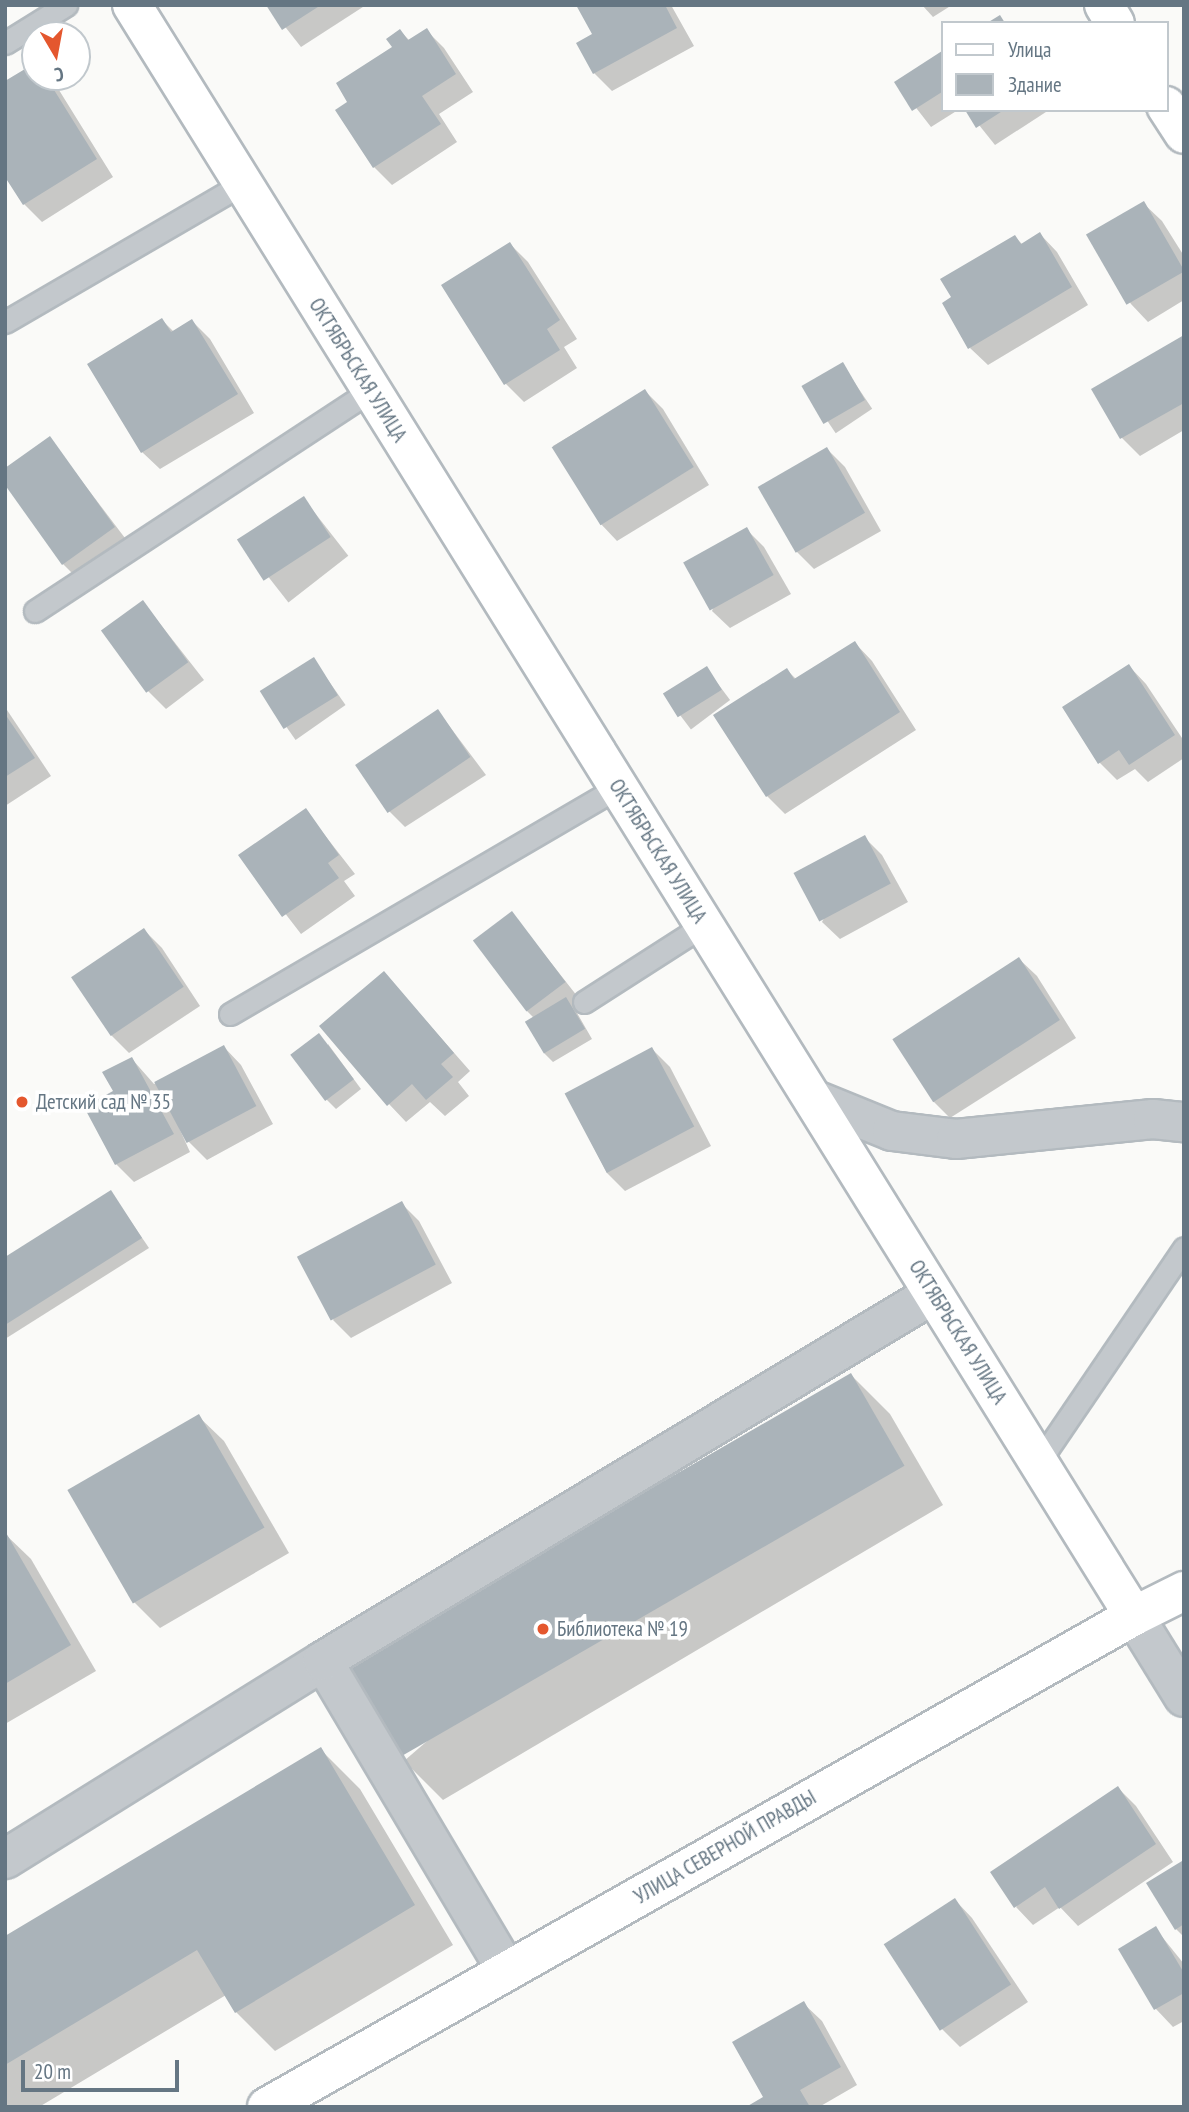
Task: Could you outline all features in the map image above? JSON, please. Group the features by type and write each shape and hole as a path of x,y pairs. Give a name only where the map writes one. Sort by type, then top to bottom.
{"main road":[{"name":"ОКТЯБРЬСКАЯ УЛИЦА","path":"132,5 240,184 372,390 933,1294 1040,1460 1133,1616"},
{"path":"1104,5 1114,21"},
{"path":"1168,109 1184,134"},
{"name":"УЛИЦА СЕВЕРНОЙ ПРАВДЫ","path":"278,2104 507,1970 1133,1616 1184,1591"}],"street":[{"path":"813,1098 892,1131 956,1139 1153,1119 1184,1122"},
{"path":"5,1859 323,1661 933,1294"},
{"name":"ОКТЯБРЬСКАЯ УЛИЦА","path":"1133,1616 1184,1697"},
{"path":"323,1661 507,1970"}],"lane":[{"path":"5,43 66,5"},
{"path":"5,322 240,184"},
{"path":"35,611 372,390"},
{"path":"230,1014 619,787"},
{"path":"584,1002 705,925"},
{"path":"1040,1460 1184,1248"}],"building":[{"path":"266,5 321,5 282,30"},
{"path":"576,5 665,5 677,28 593,74 576,43 592,34"},
{"path":"1000,15 1004,21 990,21"},
{"path":"427,28 456,74 422,96 441,124 373,168 335,110 347,102 336,83 392,47 386,39 400,29 408,40"},
{"path":"940,52 940,93 912,111 894,82"},
{"path":"21,71 21,91 55,91 97,159 23,205 5,177 5,81"},
{"path":"966,112 1001,112 976,128"},
{"path":"1144,201 1184,271 1126,305 1086,234"},
{"path":"1040,232 1072,287 968,349 942,303 951,297 940,279 1015,235 1021,244"},
{"path":"510,242 560,320 547,329 560,350 504,385 441,285"},
{"path":"162,318 171,332 192,319 238,394 141,453 87,364"},
{"path":"1184,335 1184,403 1120,439 1091,389"},
{"path":"843,362 865,400 823,424 801,386"},
{"path":"645,389 694,467 600,525 552,447"},
{"path":"50,436 115,527 62,565 5,485 5,468"},
{"path":"827,447 865,513 796,553 758,487"},
{"path":"304,496 331,537 264,581 237,540"},
{"path":"747,527 774,575 710,610 683,562"},
{"path":"143,600 188,662 146,693 101,631"},
{"path":"855,641 900,712 766,797 713,715 787,668 794,679"},
{"path":"314,657 338,695 284,729 260,691"},
{"path":"1129,664 1175,735 1129,765 1119,750 1098,764 1062,707"},
{"path":"707,666 722,690 678,717 663,694"},
{"path":"438,709 470,757 388,813 355,765"},
{"path":"5,714 35,758 5,777"},
{"path":"306,808 339,855 328,863 339,878 282,917 238,855"},
{"path":"865,835 891,884 819,922 793,873"},
{"path":"512,911 566,982 526,1012 473,940"},
{"path":"144,928 184,987 111,1036 71,977"},
{"path":"1019,957 1060,1020 933,1102 892,1039"},
{"path":"384,971 454,1053 441,1064 453,1077 426,1100 412,1084 387,1106 319,1026"},
{"path":"566,997 585,1029 544,1053 525,1022"},
{"path":"319,1033 354,1079 325,1101 290,1055"},
{"path":"224,1045 256,1106 187,1143 154,1082"},
{"path":"652,1047 694,1126 607,1173 565,1093"},
{"path":"132,1057 174,1134 115,1165 84,1107 113,1091 102,1072"},
{"path":"111,1190 142,1238 5,1325 5,1257"},
{"path":"402,1201 436,1265 331,1320 297,1257"},
{"path":"851,1373 904,1466 400,1757 346,1664"},
{"path":"199,1414 264,1527 133,1603 67,1490"},
{"path":"5,1531 71,1645 5,1684"},
{"path":"321,1747 415,1905 235,2013 197,1950 5,2065 5,1936"},
{"path":"1118,1786 1156,1844 1059,1909 1045,1887 1014,1908 990,1872"},
{"path":"1182,1861 1184,1924 1175,1930 1146,1883"},
{"path":"955,1898 1011,1984 940,2031 884,1944"},
{"path":"1156,1926 1184,1973 1184,1993 1154,2010 1118,1949"},
{"path":"804,2001 841,2067 800,2090 810,2107 746,2107 763,2097 732,2042"}],"place":[{"name":"Детский сад № 35","path":"22,1102"},
{"name":"Библиотека № 19","path":"543,1629"}]}
